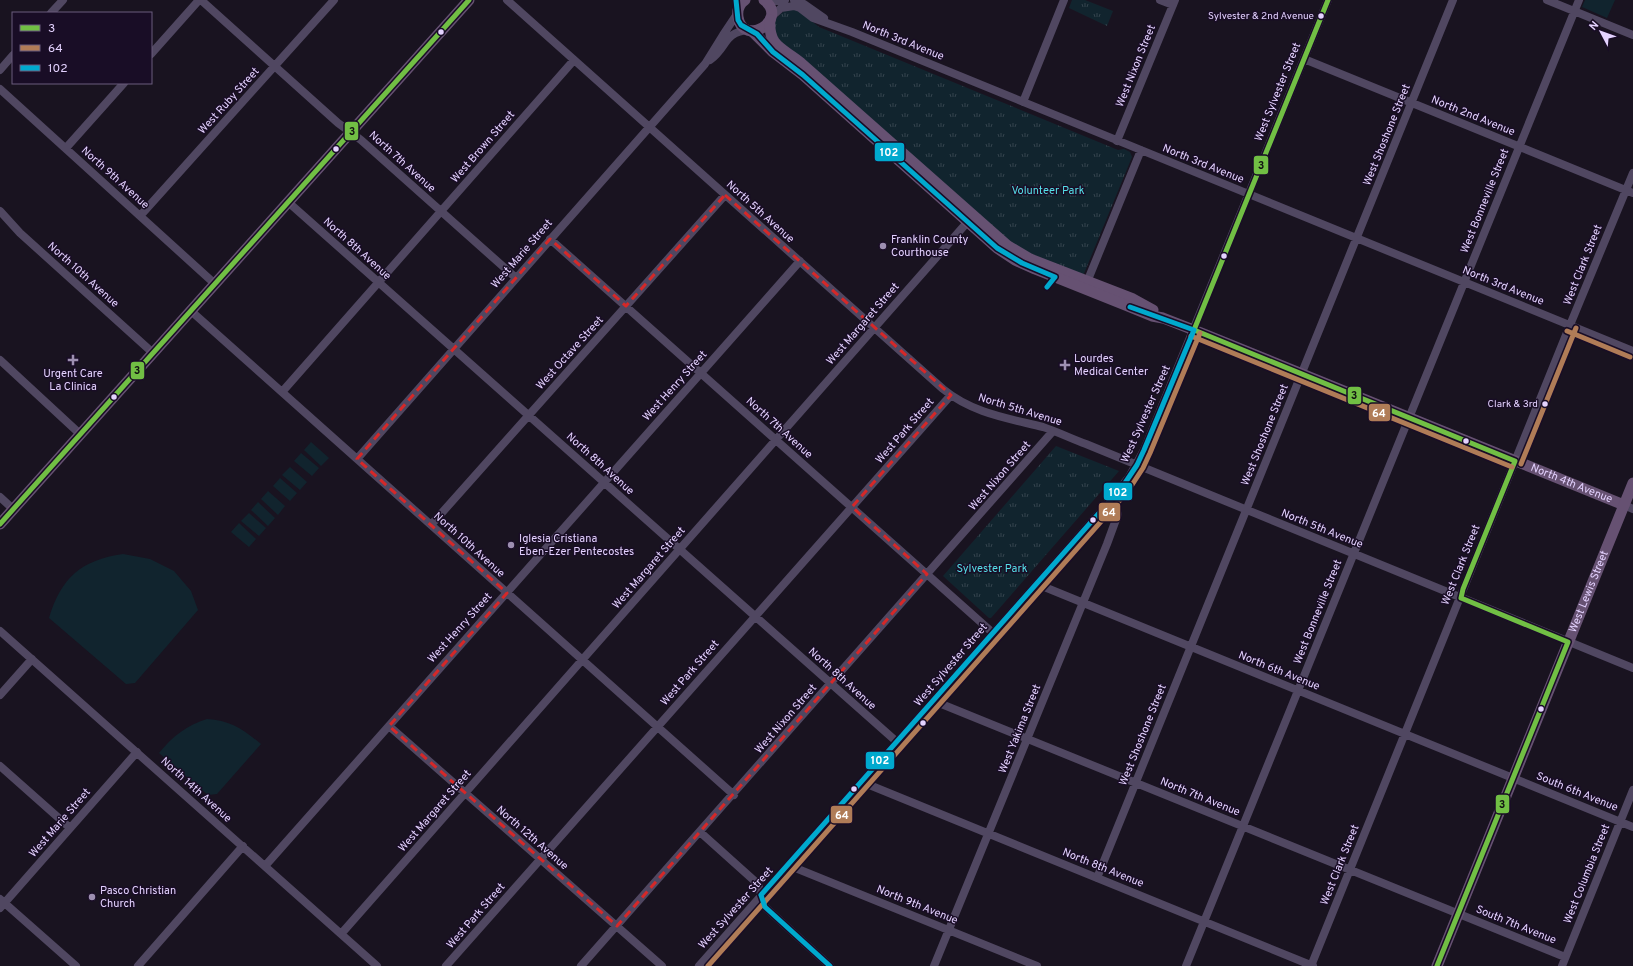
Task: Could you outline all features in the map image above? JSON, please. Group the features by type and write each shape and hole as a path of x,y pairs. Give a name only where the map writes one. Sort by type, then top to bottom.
{"main road":[{"path":"0,524 470,0"},
{"path":"736,0 737,13"},
{"path":"737,13 739,6 745,0"},
{"name":"North 4th Avenue","path":"765,0 771,11 770,33 776,46 805,66 1009,256 1028,266 1133,299 1163,318 1628,507"},
{"name":"North 4th Avenue","path":"737,13 741,25 751,30 776,54 803,75 971,219"},
{"path":"751,30 761,29 768,24 771,18"},
{"name":"West Lewis Street","path":"1437,966 1568,642 1628,507 1633,483"}],"street":[{"path":"53,12 63,0"},
{"path":"152,53 200,0"},
{"name":"North 7th Avenue","path":"200,0 338,123 361,140 516,278"},
{"name":"West Ruby Street","path":"140,216 334,0"},
{"name":"North 5th Avenue","path":"507,0 951,396 969,406 989,414 1054,431 1633,668"},
{"path":"765,0 785,0"},
{"name":"North 3rd Avenue","path":"794,0 804,4 831,24"},
{"path":"1023,102 1064,0"},
{"path":"1160,0 1174,3"},
{"name":"West Sylvester Street","path":"699,966 1109,502 1137,466 1328,0"},
{"name":"West Shoshone Street","path":"1096,878 1454,0"},
{"path":"1547,0 1633,35"},
{"name":"West Bonneville Street","path":"1186,966 1579,0"},
{"name":"West Nixon Street","path":"1117,141 1174,3"},
{"name":"North 3rd Avenue","path":"771,18 781,8 794,6 800,8 813,18 831,24 1633,351"},
{"name":"West Marie Street","path":"705,64 737,13"},
{"name":"West Marie Street","path":"357,459 705,64 719,52 728,38 732,34 751,30"},
{"path":"0,70 12,56"},
{"name":"North 2nd Avenue","path":"1304,59 1629,191"},
{"name":"West Brown Street","path":"282,392 574,60"},
{"path":"66,148 123,84"},
{"name":"North 9th Avenue","path":"0,89 215,284"},
{"path":"1086,285 1141,150"},
{"name":"West Clark Street","path":"1312,966 1570,326 1629,191 1633,173"},
{"name":"West Octave Street","path":"431,525 725,195"},
{"name":"North 8th Avenue","path":"288,202 897,742"},
{"name":"North 10th Avenue","path":"0,211 20,233 153,353"},
{"name":"West Margaret Street","path":"341,934 971,219"},
{"name":"North 7th Avenue","path":"550,239 993,633"},
{"name":"West Henry Street","path":"265,866 800,261"},
{"name":"North 10th Avenue","path":"191,311 734,795"},
{"path":"0,360 80,434"},
{"name":"West Park Street","path":"446,966 951,396"},
{"name":"West Nixon Street","path":"581,966 734,795 1054,431"},
{"path":"0,497 13,509"},
{"name":"West Yakima Street","path":"934,966 1028,739 1118,514 1109,502"},
{"name":"North 6th Avenue","path":"1037,584 1513,778"},
{"name":"North 14th Avenue","path":"0,630 377,966"},
{"path":"0,695 32,659"},
{"name":"North 7th Avenue","path":"934,701 1458,914"},
{"name":"North 12th Avenue","path":"389,726 662,966"},
{"name":"West Marie Street","path":"1,903 137,752"},
{"path":"0,766 70,828"},
{"name":"South 6th Avenue","path":"1513,778 1633,827"},
{"name":"North 8th Avenue","path":"862,782 1312,966"},
{"name":"West Columbia Street","path":"1562,966 1633,790"},
{"path":"700,832 758,884 765,907 830,966"},
{"path":"138,966 243,846"},
{"name":"North 9th Avenue","path":"788,865 1037,966"},
{"path":"1,903 67,963 76,966"},
{"name":"South 7th Avenue","path":"1458,914 1565,957"}],"highlighted area":[{"path":"725,195 951,395 852,507 927,574 617,926 389,726 507,593 357,459 550,239 626,306"}],"green space":[{"path":"1072,0 1085,0 1113,11 1107,26 1069,8"},
{"path":"1585,0 1615,0 1607,18 1582,7"},
{"name":"Volunteer Park","path":"785,10 798,10 819,27 1118,150 1124,149 1130,152 1132,157 1083,276 1015,247 778,45 773,21"},
{"path":"311,442 329,458 321,466 304,450"},
{"name":"Sylvester Park","path":"1056,446 1119,471 991,618 989,618 943,576"},
{"path":"301,453 319,468 312,476 294,461"},
{"path":"290,467 307,482 300,490 282,475"},
{"path":"280,478 297,493 290,501 273,486"},
{"path":"268,491 285,506 278,515 261,499"},
{"path":"258,502 275,518 268,526 251,510"},
{"path":"249,513 266,528 259,536 241,521"},
{"path":"239,523 256,539 249,547 231,532"},
{"path":"123,554 150,559 174,571 191,591 198,610 135,683 126,684 49,618 60,592 75,573 84,566 95,561"},
{"path":"207,719 223,721 230,724 249,734 261,744 217,794 208,795 159,753 181,732 193,724"}],"transit line":[{"name":"3","path":"0,524 469,0"},
{"name":"102","path":"736,0 738,20 741,25 757,34 773,52 803,75 997,248 1022,263 1055,277 1047,287"},
{"name":"3","path":"1194,330 1328,0"},
{"name":"102","path":"1130,307 1194,330"},
{"name":"64","path":"1521,464 1576,328"},
{"name":"3","path":"1194,330 1515,461"},
{"name":"102","path":"761,895 1123,486 1137,465 1144,450 1194,330"},
{"name":"64","path":"1567,331 1630,357"},
{"name":"64","path":"708,966 1128,491 1143,468 1150,453 1200,333"},
{"name":"64","path":"1191,336 1512,467"},
{"name":"3","path":"1461,598 1463,589 1515,461"},
{"name":"3","path":"1461,598 1568,642"},
{"name":"3","path":"1437,966 1568,642"},
{"name":"102","path":"761,895 765,907 830,966"}],"place":[{"name":"Sylvester & 2nd Avenue","path":"1321,16"},
{"name":"Franklin County Courthouse","path":"883,246"},
{"name":"Urgent Care La Clinica","path":"73,360"},
{"name":"Lourdes Medical Center","path":"1065,365"},
{"name":"Clark & 3rd","path":"1545,404"},
{"name":"Iglesia Cristiana Eben-Ezer Pentecostes","path":"511,545"},
{"name":"Pasco Christian Church","path":"92,897"}]}
